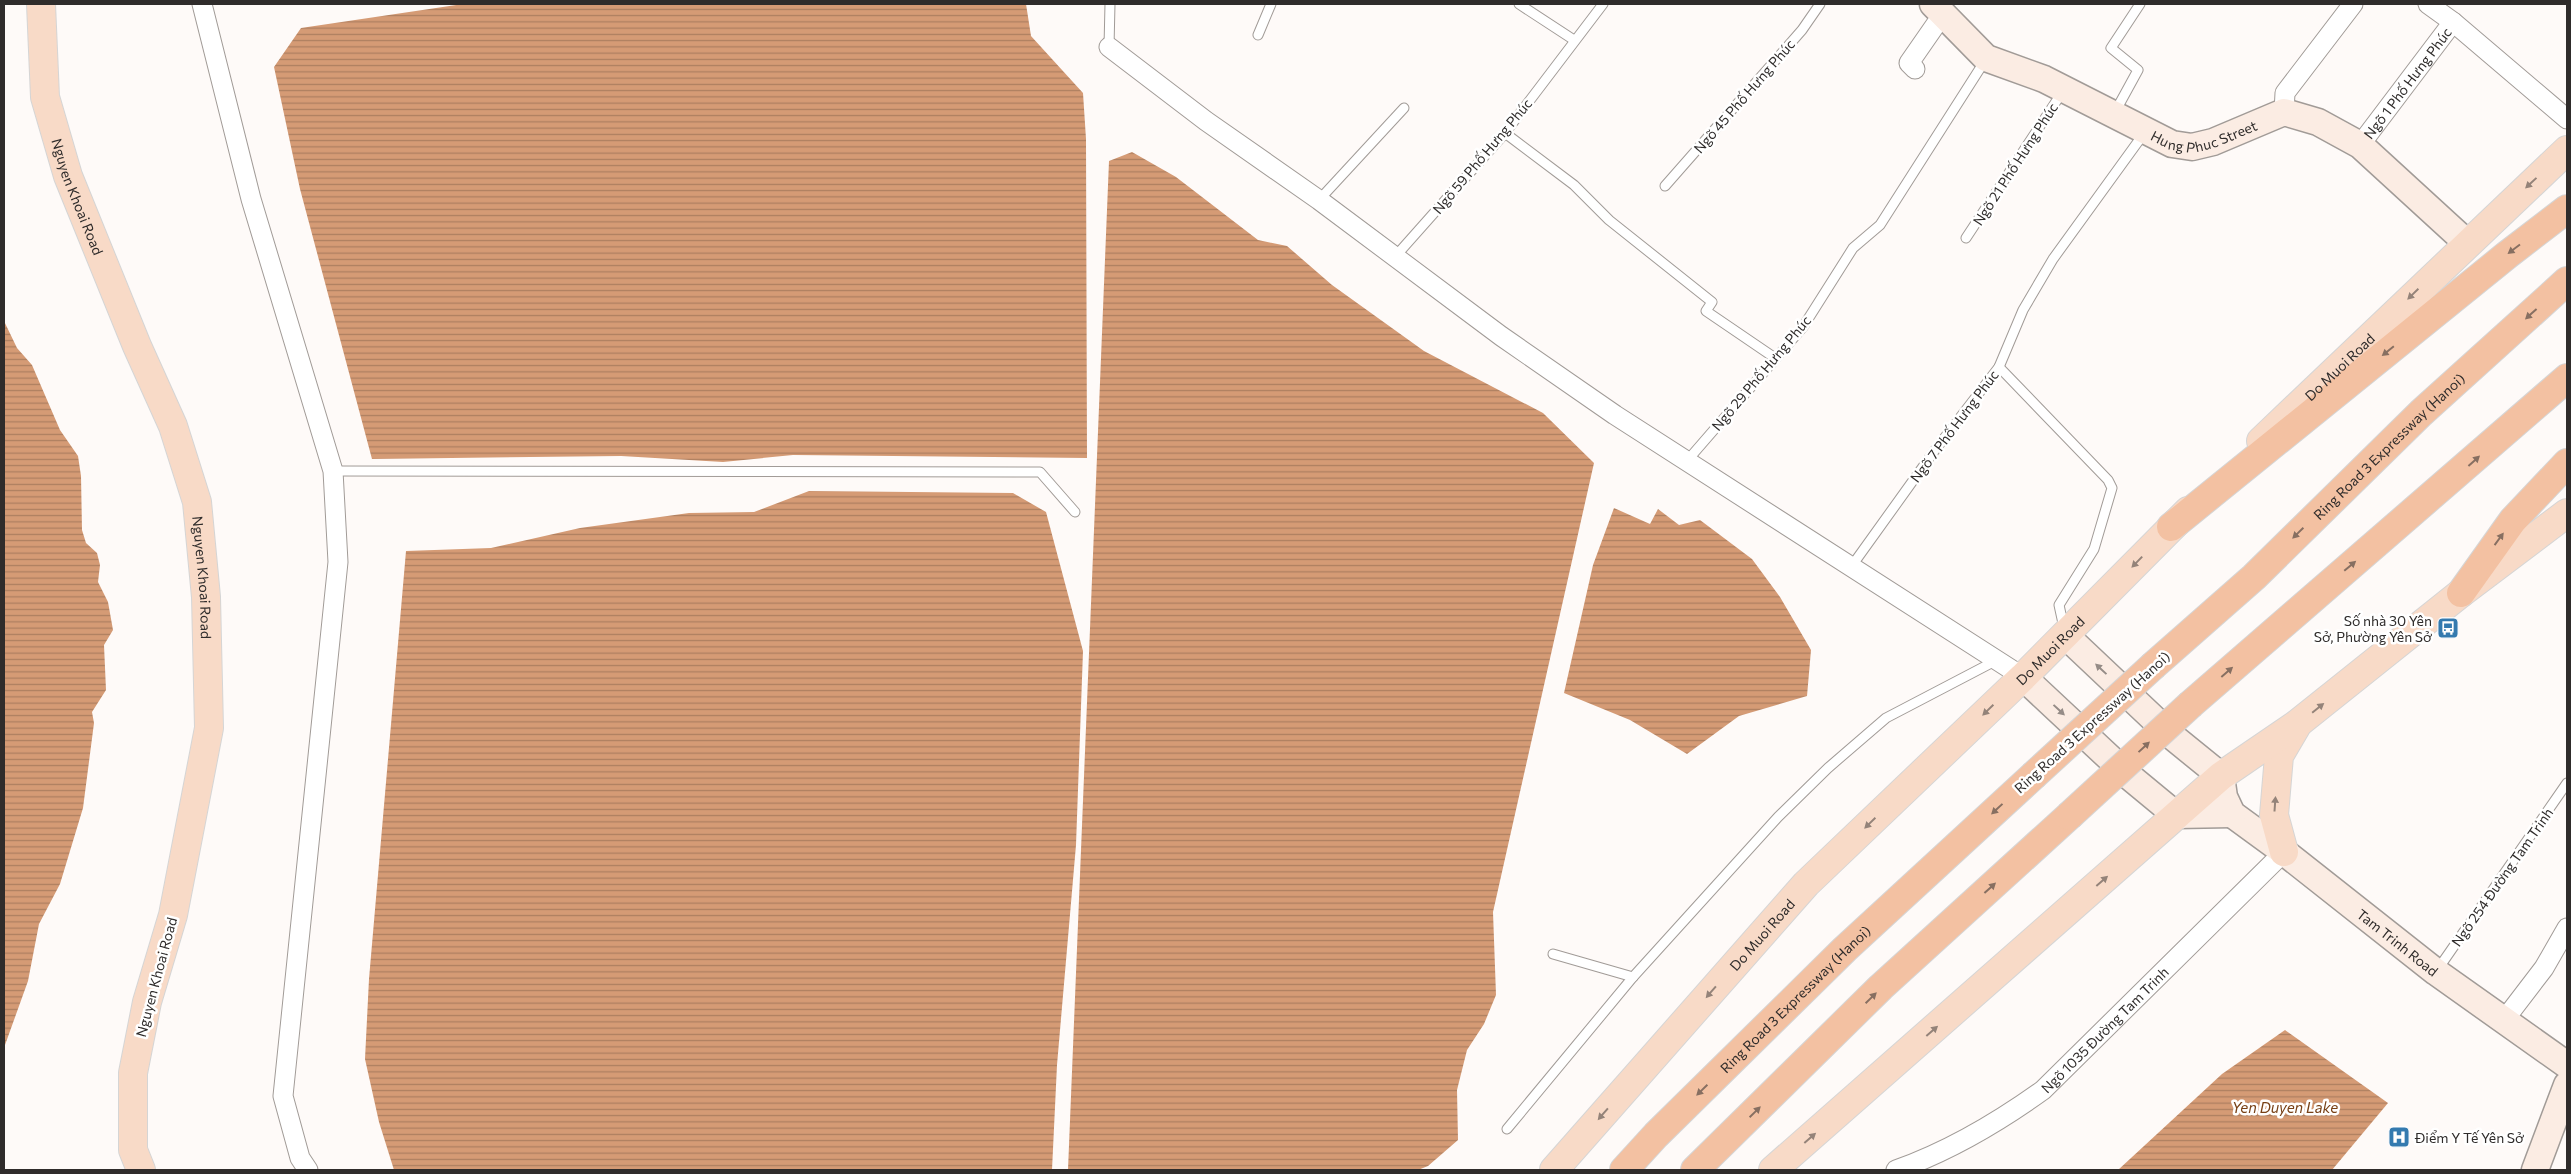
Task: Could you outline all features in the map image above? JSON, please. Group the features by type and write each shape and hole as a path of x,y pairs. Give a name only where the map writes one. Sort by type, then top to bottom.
{"highway":[{"path":"2171,527 2507,255 2567,209"},
{"name":"Ring Road 3 Expressway (Hanoi)","path":"1624,1170 1656,1135 1845,950 2154,665 2254,577 2421,413 2567,281"},
{"path":"1695,1170 1881,987 2191,704 2567,378"},
{"path":"2461,593 2513,520 2567,463"}],"main road":[{"name":"Nguyen Khoai Road","path":"42,4 45,97 68,176 137,346 173,426 197,502 206,598 210,728 173,915 147,1002 133,1072 133,1150 142,1170"},
{"name":"Hung Phuc Street","path":"1938,9 1986,58 2064,89 2172,144 2192,147 2213,142 2284,112"},
{"path":"2284,112 2318,122 2360,145 2467,243"},
{"name":"Do Muoi Road","path":"1554,1170 1806,884 2023,677 2171,527 2467,243 2567,150"},
{"path":"1773,1170 2221,776 2297,724 2461,593 2567,513"},
{"path":"2023,677 2130,777 2176,816 2232,814 2224,798 2221,776 2173,737 2065,635"},
{"path":"2284,852 2274,815 2279,756 2297,724"},
{"name":"Tam Trinh Road","path":"2232,814 2284,852 2436,972 2505,1019 2567,1065"},
{"path":"2535,1170 2567,1085"}],"street":[{"path":"202,4 251,199 333,471 338,562 283,1096 300,1158 308,1170"},
{"path":"2284,112 2285,93 2353,4"},
{"name":"Ngõ 1 Phố Hưng Phúc","path":"2360,145 2453,22 2428,4"},
{"path":"1915,69 1909,63 1938,9"},
{"path":"2453,22 2567,119"},
{"path":"1109,47 1206,121 1319,200 1394,258 1509,342 1685,462 2023,677"},
{"name":"Ngõ 1035 Đường Tam Trinh","path":"1896,1170 1920,1162 1968,1138 1999,1121 2043,1090 2284,852"},
{"path":"2505,1019 2544,968 2567,928"}],"lane":[{"path":"1109,47 1110,4"},
{"path":"1258,35 1271,4"},
{"path":"1519,4 1574,40"},
{"name":"Ngõ 59 Phố Hưng Phúc","path":"1394,258 1505,133 1603,4"},
{"name":"Ngõ 45 Phố Hưng Phúc","path":"1665,186 1802,30 1820,4"},
{"path":"2114,114 2138,70 2111,48 2140,4"},
{"name":"Ngõ 29 Phố Hưng Phúc","path":"1685,462 1803,327 1853,248 1880,224 1986,58"},
{"name":"Ngõ 21 Phố Hưng Phúc","path":"1966,238 2064,89"},
{"path":"1319,200 1404,108"},
{"name":"Ngõ 7 Phố Hưng Phúc","path":"1851,567 1935,450 1999,367 2023,310 2053,258 2146,130"},
{"path":"1505,133 1574,185 1616,226 1712,302 1706,311 1776,358"},
{"path":"1999,367 2108,480 2112,488 2094,548 2059,605 2065,635"},
{"path":"333,471 1040,472 1075,512"},
{"path":"1507,1130 1633,977 1778,817 1828,768 1886,718 1997,660"},
{"name":"Ngõ 254 Đường Tam Trinh","path":"2436,972 2567,783"},
{"path":"1553,954 1633,977"}],"water":[{"path":"463,4 1026,4 1031,36 1083,93 1086,139 1087,458 793,455 723,462 621,456 372,459 300,189 274,67 301,28"},
{"path":"1132,152 1176,177 1258,240 1287,246 1332,285 1424,351 1543,413 1594,463 1493,912 1496,995 1484,1024 1467,1050 1457,1090 1458,1140 1428,1166 1418,1170 1068,1170 1109,161"},
{"path":"4,321 17,348 32,365 60,430 78,456 81,476 82,530 86,543 97,553 100,565 98,582 108,602 113,630 104,645 106,690 92,712 94,723 83,808 60,884 39,924 28,981 5,1045 4,1058"},
{"path":"809,491 1013,493 1046,512 1083,651 1076,845 1057,1065 1052,1170 394,1170 379,1122 365,1059 369,979 406,551 491,548 580,528 689,513 754,512"},
{"path":"1614,508 1650,524 1658,509 1679,525 1700,520 1752,559 1780,597 1811,650 1807,696 1739,716 1687,754 1630,720 1564,693 1593,565"},
{"name":"Yen Duyen Lake","path":"2285,1030 2388,1103 2332,1170 2118,1170 2222,1074"}],"place":[{"name":"Số nhà 30 Yên Sở, Phường Yên Sở","path":"2448,628"},
{"name":"Điểm Y Tế Yên Sở","path":"2399,1137"}]}
